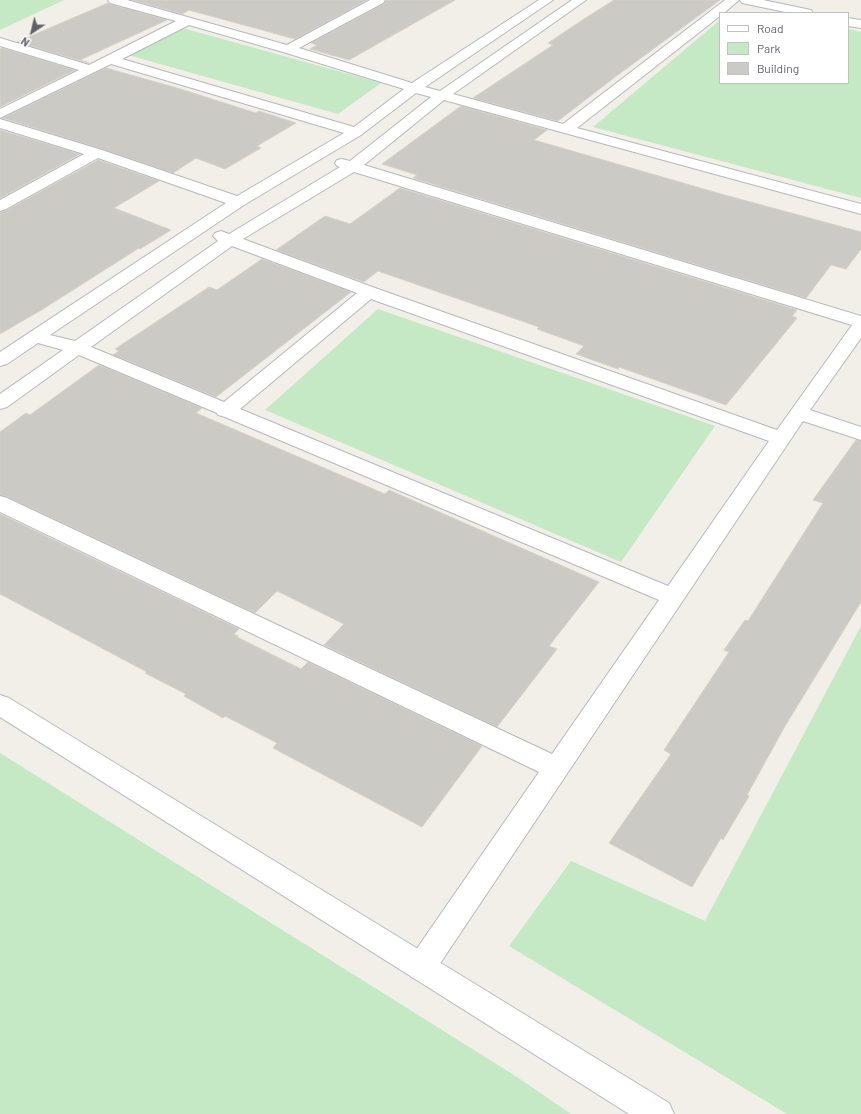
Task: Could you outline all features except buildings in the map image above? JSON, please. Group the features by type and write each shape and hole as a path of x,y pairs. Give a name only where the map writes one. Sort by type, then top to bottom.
{"street":[{"path":"114,0 288,49 441,96 861,209"},
{"path":"288,49 379,0"},
{"path":"0,360 238,202 356,132 414,88 547,0"},
{"path":"0,403 230,240 353,166 441,96 580,0"},
{"path":"566,129 733,0"},
{"path":"746,0 802,12"},
{"path":"0,114 189,20"},
{"path":"849,22 861,24"},
{"path":"0,42 90,69"},
{"path":"109,59 356,132"},
{"path":"0,123 98,153 238,202"},
{"path":"0,206 98,153"},
{"path":"318,155 861,324 781,438 421,967"},
{"path":"198,228 369,292 781,438"},
{"path":"225,410 369,292"},
{"path":"34,336 78,348 673,597"},
{"path":"799,413 861,434"},
{"path":"0,504 556,768"},
{"path":"0,705 658,1114"}],"green space":[{"path":"0,0 64,0 0,30"},
{"path":"719,21 719,84 849,84 849,29 861,32 861,198 593,127"},
{"path":"179,27 381,83 338,114 128,55"},
{"path":"378,309 715,426 621,562 265,410"},
{"path":"861,626 861,1114 787,1114 509,946 571,861 705,921"},
{"path":"0,753 517,1077 571,1114 0,1114"}]}
